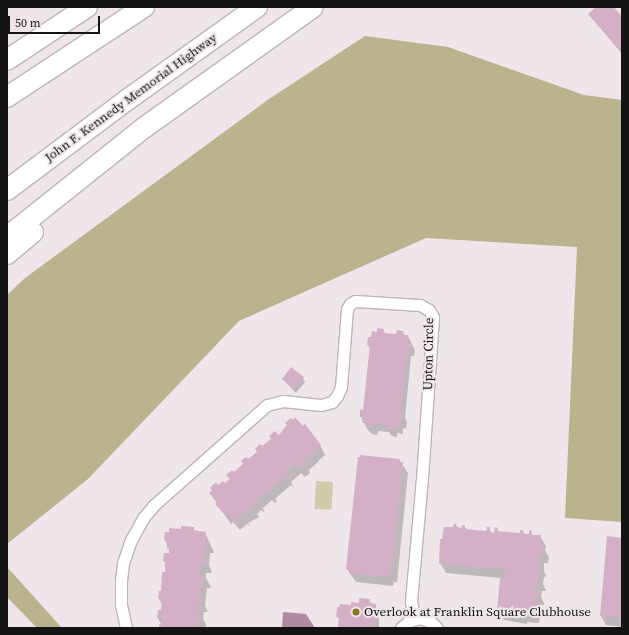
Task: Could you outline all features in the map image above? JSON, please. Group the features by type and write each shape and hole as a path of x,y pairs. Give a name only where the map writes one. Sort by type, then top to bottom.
{"highway":[{"path":"7,60 87,7"},
{"path":"7,97 144,7"},
{"name":"John F. Kennedy Memorial Highway","path":"7,190 127,100 257,7"},
{"path":"7,237 145,127 225,72 313,7"},
{"path":"7,254 225,72"}],"street":[{"name":"Upton Circle","path":"126,628 121,604 123,563 131,540 144,517 154,505 267,405 284,401 321,405 332,402 337,396 341,387 347,309 350,304 355,301 420,305 429,310 433,317 422,478 411,602 415,618"},
{"path":"401,628 415,618 427,620 437,628"}],"shaded area":[{"path":"365,36 448,47 584,95 622,100 622,522 565,518 577,247 426,238 239,321 88,479 7,544 7,295 25,278 269,99"},
{"path":"316,481 333,482 332,510 315,509"},
{"path":"7,567 62,628 37,628 7,597"},
{"path":"283,612 306,614 315,628 282,628"}],"building":[{"path":"596,7 614,7 622,17 622,53 588,14"},
{"path":"377,328 384,329 384,333 396,334 397,330 403,331 403,335 408,335 408,341 411,342 410,349 408,349 401,413 403,413 402,422 399,421 399,427 394,426 393,430 386,429 387,425 374,424 374,428 367,427 368,423 362,423 363,417 360,417 360,409 363,410 370,345 367,345 368,337 371,337 372,331 377,332"},
{"path":"291,367 304,377 293,389 282,379"},
{"path":"295,417 303,426 305,424 321,445 313,451 316,454 314,455 312,453 303,460 306,462 299,469 295,464 286,473 290,478 288,479 285,476 270,489 272,492 269,494 266,491 257,499 261,503 258,505 255,501 252,504 254,507 243,513 246,517 244,519 241,515 234,521 227,513 225,515 215,504 217,502 209,493 212,490 210,488 216,482 218,485 223,481 225,483 230,479 226,475 232,470 234,472 243,464 241,461 246,457 248,459 257,452 255,449 260,444 262,446 271,439 269,436 275,431 279,435 287,425 285,423 291,418 293,420"},
{"path":"360,455 400,459 399,462 403,462 391,573 389,573 388,577 349,573 349,570 346,569 358,457 360,457"},
{"path":"454,524 455,527 462,528 462,525 465,525 464,529 486,531 487,527 490,527 489,532 494,533 495,527 498,528 497,531 520,533 520,530 523,530 523,534 529,534 529,530 532,531 531,535 541,535 540,546 544,546 543,554 539,554 538,565 542,565 541,568 539,568 538,579 541,579 541,582 537,582 536,592 539,592 539,596 536,595 535,601 539,602 539,604 535,604 534,613 522,613 522,615 507,614 508,611 497,611 500,578 505,578 506,569 439,564 440,539 442,539 444,527 453,527"},
{"path":"181,526 194,527 194,530 206,532 205,541 209,541 208,544 205,544 204,560 207,560 207,564 201,563 200,575 206,576 205,579 202,579 200,600 203,600 203,603 198,603 198,613 201,614 200,623 198,623 197,628 159,628 159,624 162,625 162,619 157,618 158,610 161,610 162,599 158,599 159,591 161,591 162,572 165,572 165,561 163,561 164,553 169,553 167,541 164,540 165,532 169,532 169,528 181,529"},
{"path":"607,536 622,538 622,618 600,616"},
{"name":"Overlook at Franklin Square Clubhouse","path":"359,598 370,599 369,603 376,604 375,628 338,628 339,617 336,617 337,607 339,607 340,604 351,605 351,602 359,603"}],"place":[{"name":"Overlook at Franklin Square Clubhouse","path":"356,612"}]}
